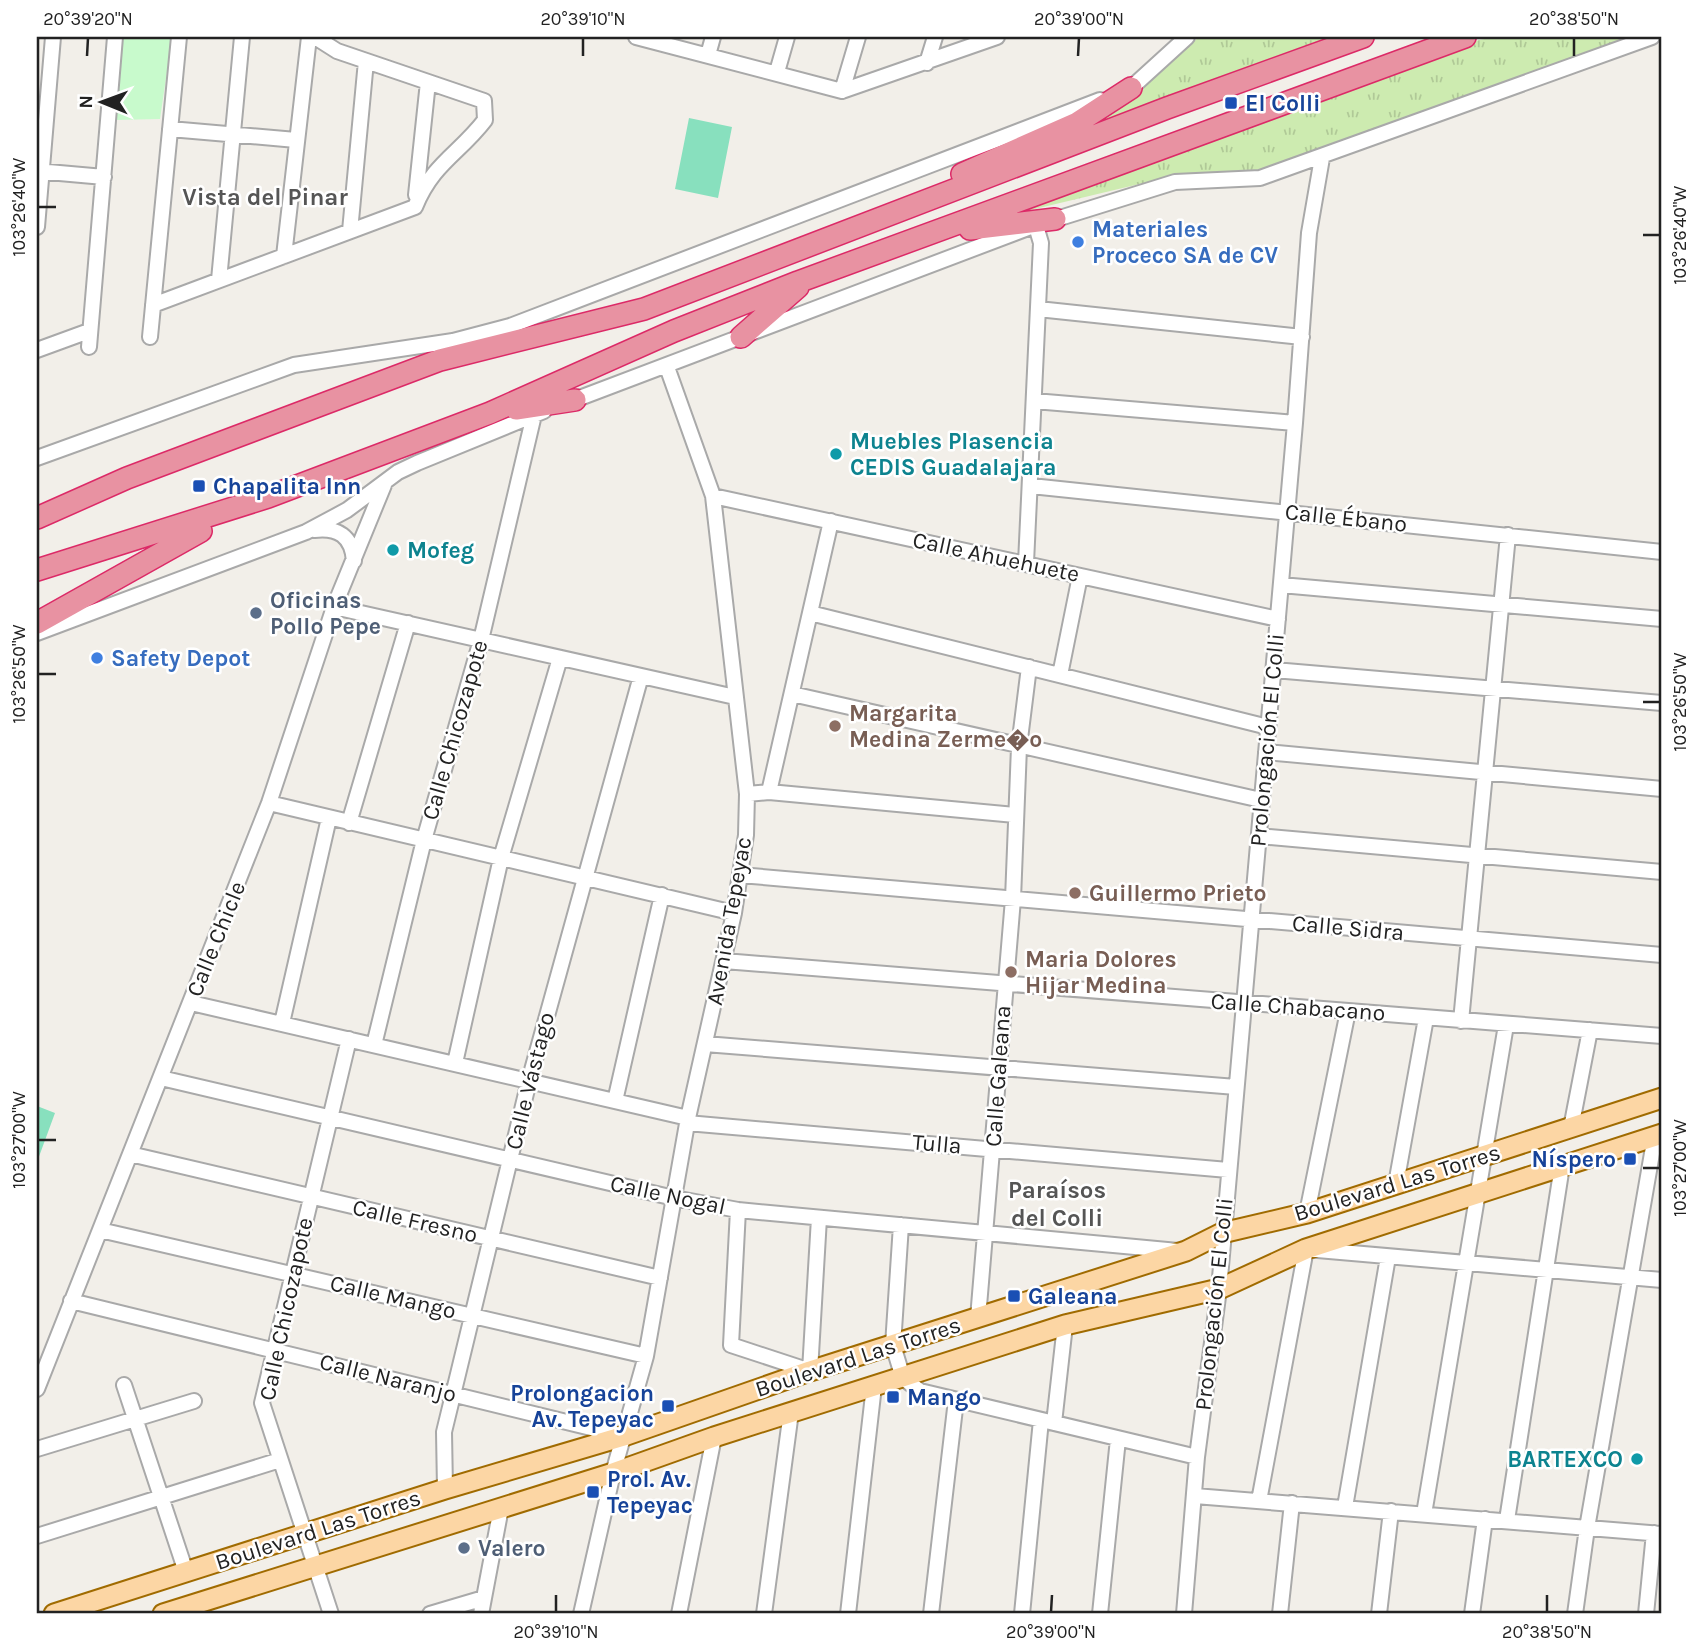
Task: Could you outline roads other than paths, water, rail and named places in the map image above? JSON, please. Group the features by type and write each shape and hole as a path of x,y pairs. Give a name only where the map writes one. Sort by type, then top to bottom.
{"highway":[{"path":"37,518 127,478 440,360 644,309 919,206 1167,108 1363,37"},
{"path":"37,570 268,497 490,413 674,331 808,279 1465,38"},
{"path":"919,206 956,177 1077,123 1131,88"},
{"path":"937,232 1045,222"},
{"path":"741,337 808,279"},
{"path":"490,413 575,400"},
{"path":"37,503 127,478"},
{"path":"37,623 183,538 230,519 268,497"}],"main road":[{"name":"Boulevard Las Torres","path":"54,1614 445,1489 624,1436 810,1371 1186,1251 1222,1233 1307,1213 1662,1098"},
{"name":"Boulevard Las Torres","path":"163,1614 613,1473 714,1437 1065,1325 1219,1289 1306,1249 1659,1135"}],"street":[{"path":"37,227 39,171 53,37"},
{"path":"89,347 115,37"},
{"path":"150,337 179,37"},
{"path":"219,280 242,37"},
{"path":"284,256 309,37"},
{"path":"153,305 415,206 422,188 441,163 485,120 484,101 337,51 315,37"},
{"path":"640,37 842,91 997,37"},
{"path":"708,55 713,37"},
{"path":"777,72 787,37"},
{"path":"842,91 858,37"},
{"path":"928,63 934,37"},
{"path":"37,458 294,365 453,341 510,326 1131,88 1187,37"},
{"path":"37,633 306,532 347,510 417,463 534,415 1045,222 1175,182 1260,178 1322,158 1652,37"},
{"path":"350,231 366,61"},
{"path":"415,206 428,82"},
{"path":"170,129 296,140"},
{"name":"Prolongación El Colli","path":"1184,1614 1197,1457 1219,1289 1274,670 1309,233 1322,158"},
{"path":"39,171 104,177"},
{"path":"1026,564 1041,243 1045,222"},
{"path":"157,269 166,286 186,293"},
{"path":"1038,309 1301,337"},
{"path":"37,350 89,331"},
{"name":"Avenida Tepeyac","path":"581,1614 613,1473 646,1356 688,1120 734,913 747,794 713,496 667,367"},
{"path":"1034,401 1295,423"},
{"name":"Calle Chicozapote","path":"374,1045 424,840 481,640 534,415"},
{"name":"Calle Chicle","path":"37,1389 44,1349 71,1301 191,1003 269,803 334,607 384,484"},
{"name":"Calle Ébano","path":"1031,486 1662,552"},
{"name":"Calle Ahuehuete","path":"713,496 1278,619"},
{"path":"769,792 831,521"},
{"path":"306,532 327,529 341,533 351,544 354,561"},
{"path":"1461,1021 1508,535"},
{"path":"1060,675 1080,576"},
{"path":"1281,585 1662,619"},
{"path":"334,607 736,697"},
{"path":"810,613 1268,727"},
{"path":"349,823 408,623"},
{"path":"455,1063 501,858 560,658"},
{"name":"Calle Galeana","path":"978,1318 1013,900 1020,747 1029,667"},
{"path":"1274,670 1493,691 1662,703"},
{"name":"Calle Vástago","path":"445,1489 442,1445 472,1315 529,1081 641,676"},
{"path":"792,694 1261,800"},
{"path":"1266,752 1662,789"},
{"path":"747,794 769,792 1015,815"},
{"path":"269,803 734,913"},
{"path":"282,1023 329,818"},
{"path":"1259,836 1662,872"},
{"name":"Calle Sidra","path":"740,874 1662,955"},
{"path":"615,1101 662,895"},
{"name":"Calle Chabacano","path":"724,961 1662,1036"},
{"name":"Tulla","path":"191,1003 688,1120 1228,1170"},
{"path":"1307,1213 1348,1011"},
{"path":"1396,1184 1426,1018"},
{"path":"1424,1514 1506,1025"},
{"path":"1572,1128 1590,1030"},
{"name":"Calle Chicozapote","path":"331,1614 262,1403 349,1039"},
{"path":"705,1044 1236,1087"},
{"name":"Calle Nogal","path":"161,1078 674,1198 738,1210 1186,1251"},
{"path":"1575,1614 1587,1528 1631,1277 1659,1135"},
{"name":"Calle Fresno","path":"130,1154 660,1278"},
{"path":"1507,1520 1562,1166"},
{"path":"738,1210 732,1345 810,1371 819,1218"},
{"path":"901,1225 892,1345 902,1378 920,1391 1197,1457"},
{"name":"Calle Mango","path":"100,1230 646,1356"},
{"path":"1259,1501 1306,1249 1662,1280"},
{"path":"1345,1507 1388,1257"},
{"name":"Calle Naranjo","path":"71,1301 624,1436"},
{"path":"1023,1614 1047,1421 1065,1325"},
{"path":"124,1385 186,1572"},
{"path":"848,1614 874,1386"},
{"path":"931,1614 956,1400"},
{"path":"37,1450 194,1401"},
{"path":"764,1614 791,1412"},
{"path":"680,1614 714,1437"},
{"path":"1100,1614 1118,1439"},
{"path":"37,1536 280,1460"},
{"path":"1195,1496 1658,1534 1646,1614"},
{"path":"1280,1614 1292,1503"},
{"path":"481,1614 501,1508"},
{"path":"1379,1614 1391,1511"},
{"path":"1472,1614 1485,1519"},
{"path":"430,1614 484,1598"}],"place":[{"name":"El Colli","path":"1231,103"},
{"name":"Materiales Proceco SA de CV","path":"1078,242"},
{"name":"Muebles Plasencia CEDIS Guadalajara","path":"836,454"},
{"name":"Chapalita Inn","path":"199,486"},
{"name":"Mofeg","path":"393,550"},
{"name":"Oficinas Pollo Pepe","path":"256,613"},
{"name":"Safety Depot","path":"97,658"},
{"name":"Margarita Medina Zerme�o","path":"835,726"},
{"name":"Guillermo Prieto","path":"1075,893"},
{"name":"Maria Dolores Hijar Medina","path":"1011,972"},
{"name":"Níspero","path":"1630,1159"},
{"name":"Galeana","path":"1014,1296"},
{"name":"Mango","path":"893,1397"},
{"name":"Prolongacion Av. Tepeyac","path":"668,1406"},
{"name":"BARTEXCO","path":"1637,1459"},
{"name":"Prol. Av. Tepeyac","path":"593,1492"},
{"name":"Valero","path":"464,1548"}],"district":[{"name":"Vista del Pinar","path":"265,197"},
{"name":"Paraísos del Colli","path":"1057,1204"}]}
